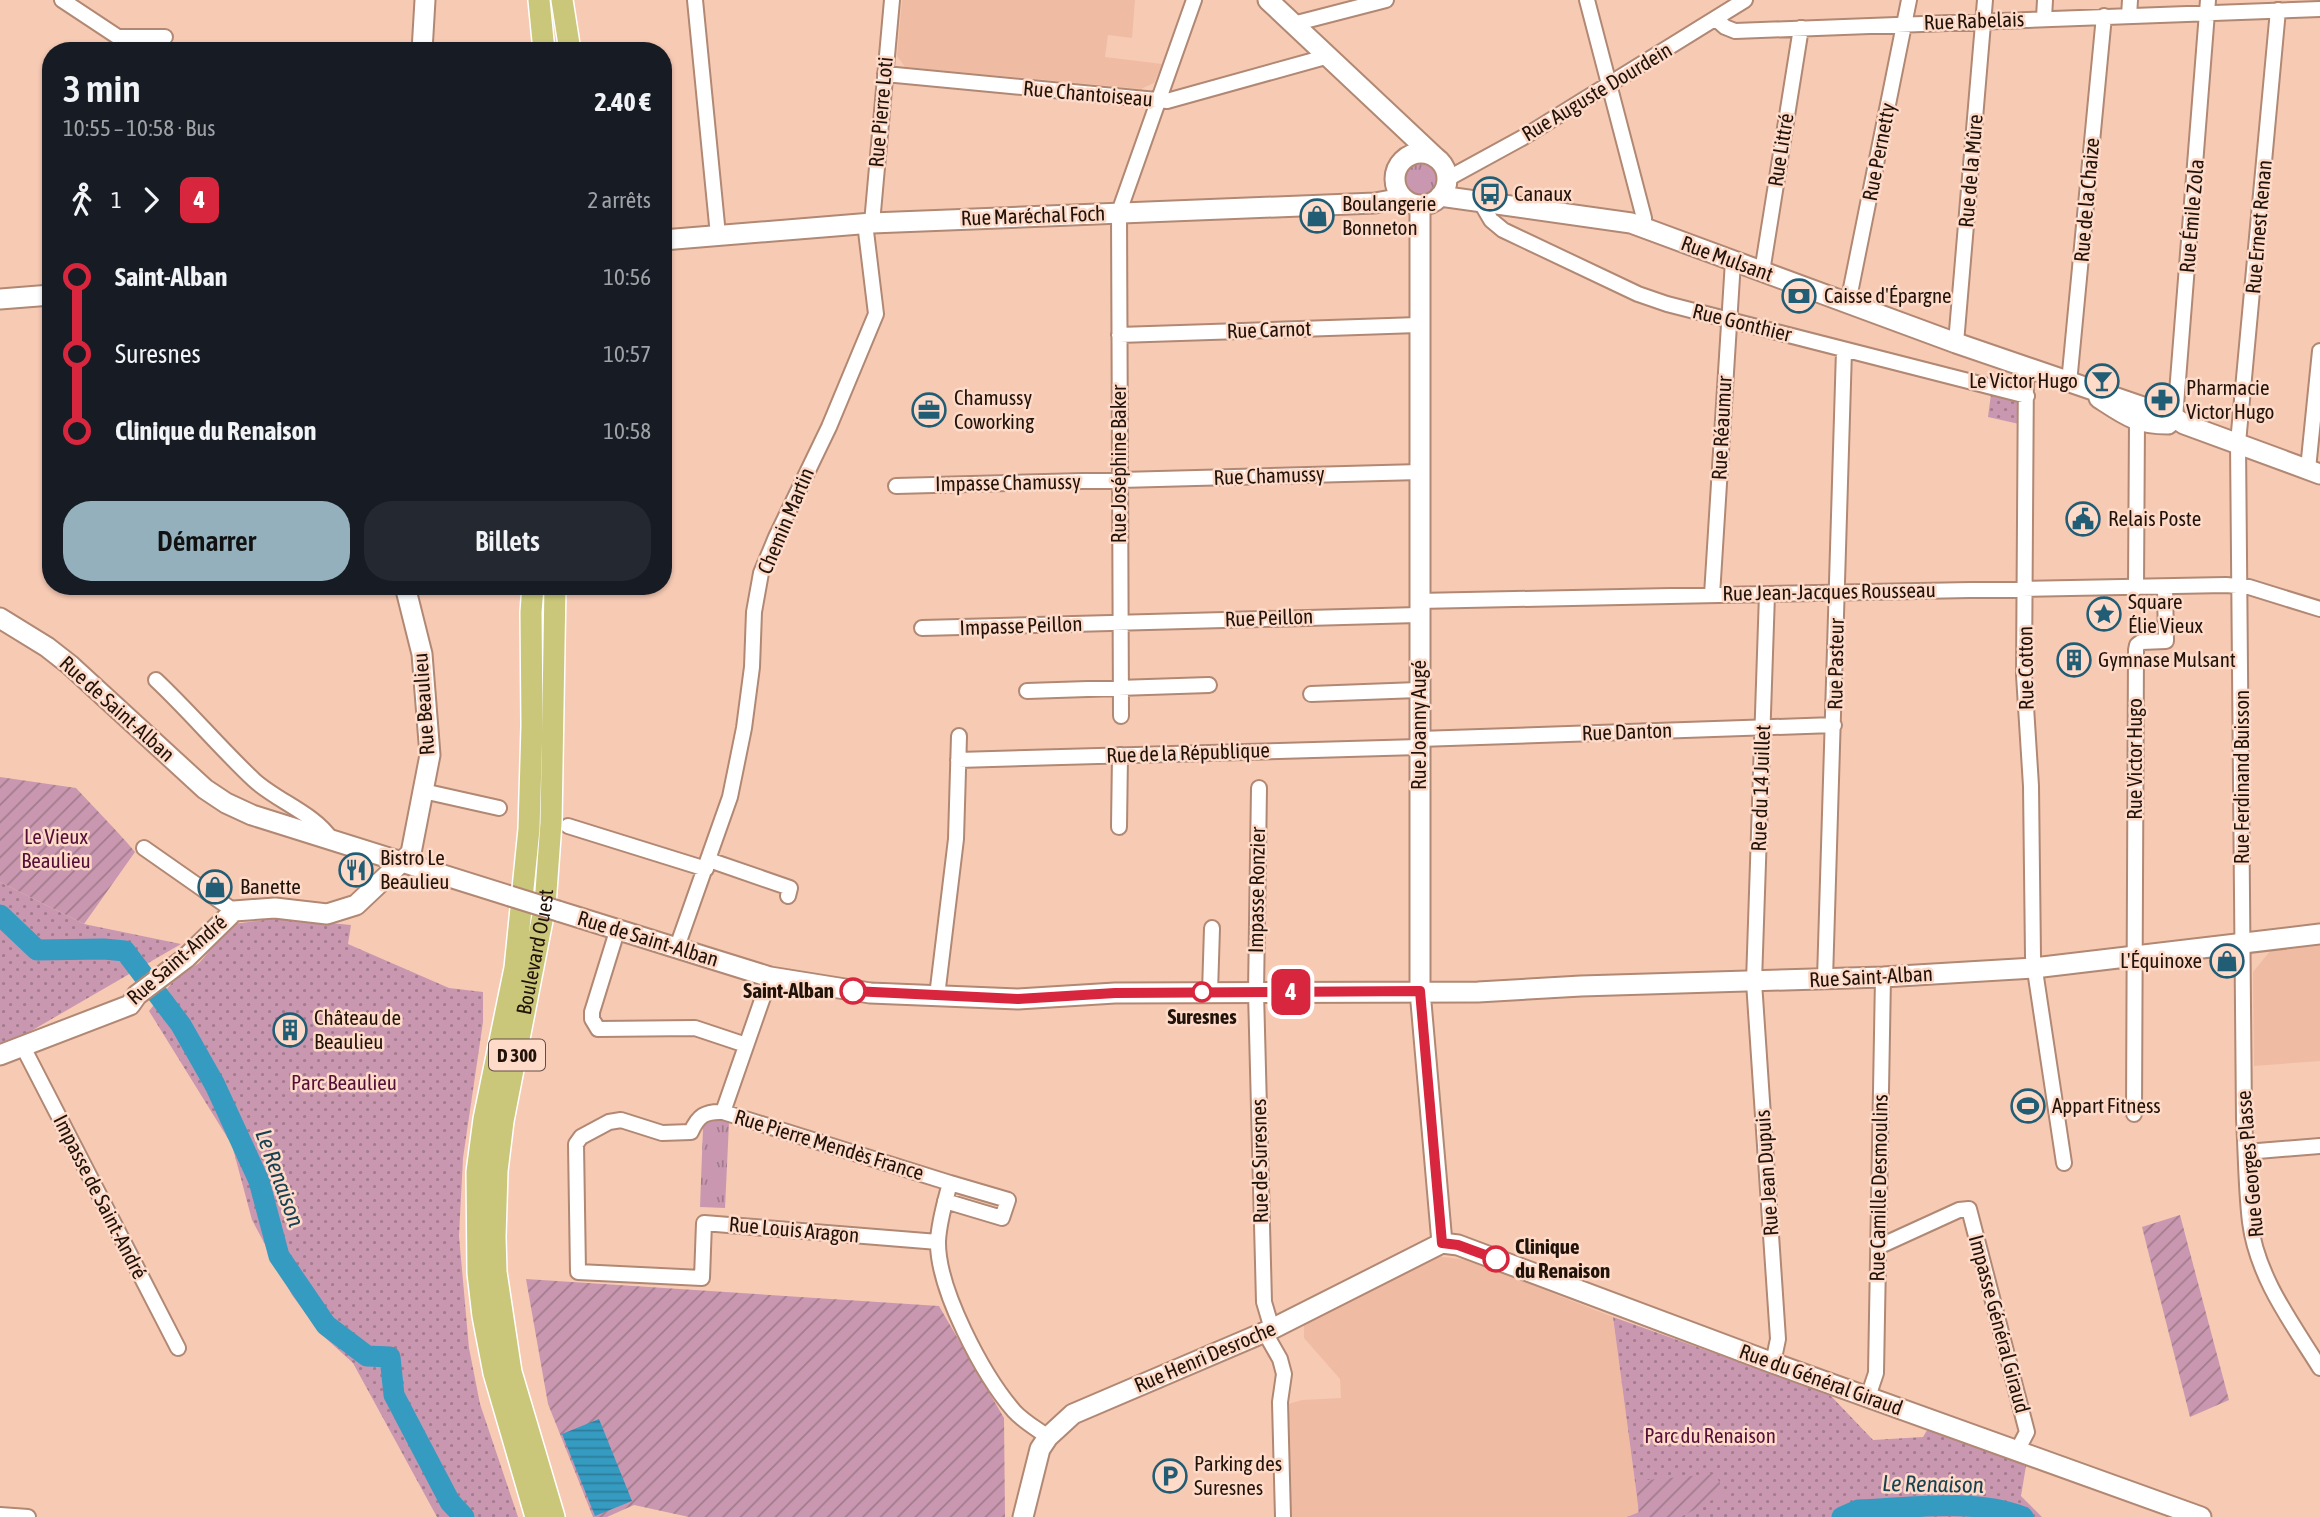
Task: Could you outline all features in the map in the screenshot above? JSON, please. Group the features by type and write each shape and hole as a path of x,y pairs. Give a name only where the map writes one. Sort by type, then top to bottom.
{"main road":[{"path":"528,0 530,42"},
{"path":"539,0 543,42"},
{"path":"560,0 560,42"},
{"path":"560,0 568,42"},
{"name":"Boulevard Ouest","path":"532,595 529,829 515,968 484,1119 477,1172 478,1273 483,1316 494,1373 536,1517"},
{"name":"Boulevard Ouest","path":"554,1517 511,1372 496,1272 495,1237 497,1171 503,1121 545,905 551,823 555,595"}],"street":[{"path":"62,0 118,37 165,37"},
{"path":"423,42 425,0"},
{"path":"695,0 718,235"},
{"name":"Rue Pierre Loti","path":"868,223 892,0"},
{"name":"Rue Joséphine Baker","path":"1121,716 1119,212 1194,0"},
{"path":"1268,0 1436,158 1444,168 1443,188 1433,202 1411,201 1396,186 1395,173 1399,164 1409,156 1420,153 1436,158"},
{"path":"1293,24 1386,0"},
{"path":"1587,0 1644,218 1644,228"},
{"name":"Rue Auguste Dourdein","path":"1443,188 1609,85 1723,10 1745,0"},
{"name":"Rue Pernetty","path":"1848,303 1909,0"},
{"name":"Rue de la Mûre","path":"1956,343 1985,0"},
{"path":"2044,18 2045,0"},
{"path":"2129,16 2130,0"},
{"name":"Rue Rabelais","path":"1723,10 1725,27 1735,31 2129,16 2208,7 2320,9"},
{"name":"Rue Émile Zola","path":"2180,421 2208,7"},
{"name":"Rue Ernest Renan","path":"2238,443 2278,10"},
{"name":"Rue de la Chaize","path":"2076,385 2104,16"},
{"name":"Rue Littré","path":"1762,272 1801,28"},
{"name":"Rue Chantoiseau","path":"885,74 1157,101 1178,98 1329,56"},
{"path":"1396,121 1409,139 1409,156"},
{"name":"Rue Mulsant","path":"1443,188 1480,203 1631,223 2076,385 2138,414 2180,421 2314,472"},
{"name":"Rue Maréchal Foch","path":"672,239 868,223 1411,201"},
{"name":"Rue Joanny Augé","path":"1411,201 1418,325 1420,472 1420,991 1442,1243"},
{"name":"Rue Gonthier","path":"1480,203 1491,220 1503,230 1638,294 1667,304 2027,396"},
{"name":"Chemin Martin","path":"677,947 730,797 744,728 752,667 754,612 761,573 829,427 876,314 868,223"},
{"name":"Rue Réaumur","path":"1712,595 1733,261"},
{"path":"0,299 42,296"},
{"name":"Rue Carnot","path":"1119,335 1418,325"},
{"name":"Rue Pasteur","path":"1825,979 1835,725 1844,350"},
{"path":"2314,472 2320,351"},
{"name":"Rue Cotton","path":"2026,367 2025,675 2031,786 2034,968 2064,1163"},
{"path":"2136,587 2138,414"},
{"name":"Rue Ferdinand Buisson","path":"2238,443 2243,944"},
{"name":"Rue Chamussy","path":"1119,481 1420,472"},
{"name":"Impasse Chamussy","path":"896,486 1119,481"},
{"name":"Rue Jean-Jacques Rousseau","path":"1418,608 1712,595 2239,586 2320,609"},
{"name":"Rue Victor Hugo","path":"2134,957 2136,650 2138,642 2166,641 2165,587"},
{"name":"Rue du 14 Juillet","path":"1754,982 1767,594"},
{"name":"Rue Beaulieu","path":"403,861 411,853 430,755 422,654 407,595"},
{"name":"Rue Peillon","path":"1120,622 1418,608"},
{"name":"Rue de Saint-Alban","path":"0,618 47,647 70,665 205,789 226,803 252,815 770,977 870,993 1018,999 1115,993 1420,991"},
{"name":"Impasse Peillon","path":"922,628 1120,622"},
{"path":"156,680 255,780 284,803 323,827 331,839"},
{"path":"1027,691 1209,685"},
{"path":"1311,694 1419,690"},
{"name":"Rue Danton","path":"1419,743 1835,725"},
{"path":"937,996 956,839 959,736"},
{"name":"Rue de la République","path":"958,760 1419,743"},
{"path":"1119,827 1120,755"},
{"name":"Impasse Ronzier","path":"1256,992 1259,788"},
{"path":"423,791 499,808"},
{"path":"568,826 790,888 788,896"},
{"path":"145,848 234,911"},
{"name":"Rue Saint-André","path":"0,1055 130,1005 137,995 186,958 234,911 275,908 327,914 356,905 403,861"},
{"path":"618,928 592,1012 592,1019 598,1029 695,1028 746,1045"},
{"path":"1210,992 1212,929"},
{"name":"Rue Saint-Alban","path":"1420,991 1478,992 1581,986 1754,982 2034,968 2320,934"},
{"name":"Rue Georges Plasse","path":"2243,944 2244,1119 2250,1224 2260,1259 2277,1301 2320,1368"},
{"path":"2134,957 2134,1114"},
{"name":"Rue Pierre Mendès France","path":"770,977 723,1112 1007,1200 1002,1218 945,1201"},
{"name":"Rue Camille Desmoulins","path":"1868,1397 1877,1373 1883,977"},
{"name":"Rue Jean Dupuis","path":"1754,982 1778,1339 1773,1363"},
{"name":"Rue de Suresnes","path":"1256,992 1264,1302 1268,1330 1284,1374 1279,1402 1283,1517"},
{"name":"Rue Saint-André","path":"0,1061 22,1045"},
{"name":"Impasse de Saint-André","path":"22,1045 178,1348"},
{"name":"Rue Louis Aragon","path":"723,1112 705,1113 697,1120 691,1132 662,1133 621,1120 609,1122 581,1137 576,1144 578,1272 702,1278 704,1223 938,1242"},
{"path":"2246,1152 2320,1146"},
{"name":"Rue Pierre Mendès France","path":"950,1183 938,1242 946,1283 959,1319 995,1387 1016,1413 1048,1437"},
{"name":"Impasse Général Giraud","path":"1878,1247 1959,1210 1969,1209 2027,1432 2017,1451"},
{"name":"Rue du Général Giraud","path":"1442,1243 1469,1250 2201,1517"},
{"name":"Rue Henri Desroche","path":"1023,1517 1040,1449 1048,1437 1073,1414 1268,1330 1442,1243"},
{"path":"0,1515 28,1517"}],"shaded area":[{"path":"902,0 1135,0 1132,38 1108,35 1105,57 1162,64 1154,83 1141,89 905,67 897,56"},
{"path":"2320,944 2320,1061 2254,1066 2253,972 2271,950"},
{"name":"Clinique du Renaison","path":"1436,1256 1468,1260 1613,1317 1639,1512 1627,1517 1289,1517 1285,1409 1288,1404 1302,1400 1341,1398 1340,1379 1304,1338 1304,1320"}],"green space":[{"path":"1422,163 1434,168 1439,180 1434,192 1422,197 1410,192 1405,180 1410,168"},
{"path":"1991,394 2017,400 2020,405 2019,424 1988,417"},
{"name":"Le Vieux Beaulieu","path":"0,777 76,788 135,852 84,924 0,882"},
{"path":"0,882 84,924 181,944 0,1049"},
{"name":"Parc Beaulieu","path":"279,918 351,925 348,944 449,988 483,992 483,1022 463,1158 459,1236 469,1348 480,1404 518,1517 437,1517 353,1363 321,1334 292,1295 252,1220 232,1145 149,1011 175,979 199,963 233,924"},
{"path":"710,1117 725,1118 729,1123 725,1208 700,1207 703,1128 705,1120"},
{"path":"2180,1215 2229,1400 2190,1417 2142,1227"},
{"path":"526,1279 939,1306 1004,1418 1005,1517 689,1517 634,1505 607,1517 593,1517 548,1404"},
{"name":"Parc du Renaison","path":"1613,1317 1829,1394 1873,1440 1923,1437 1933,1420 2026,1466 2021,1496 2042,1517 1627,1517 1639,1512"},
{"path":"1715,1474 1725,1493 1681,1517 1639,1517 1636,1481"}],"water":[{"path":"599,1419 632,1501 595,1516 562,1434"}],"waterway":[{"name":"Le Renaison","path":"0,915 37,950 125,951 181,1025 215,1085 259,1181 279,1256 326,1325 367,1356 390,1357 394,1395 450,1502 464,1517"},
{"name":"Le Renaison","path":"1842,1517 1858,1510 1941,1506 1984,1508 2023,1517"}],"bus line":[{"name":"4","path":"853,991 1018,999 1115,993 1420,991 1442,1243 1458,1245 1496,1259"}],"place":[{"name":"Canaux","path":"1490,194"},
{"name":"Boulangerie Bonneton","path":"1317,216"},
{"name":"Caisse d'Épargne","path":"1799,296"},
{"name":"Le Victor Hugo","path":"2102,381"},
{"name":"Pharmacie Victor Hugo","path":"2162,400"},
{"name":"Chamussy Coworking","path":"929,410"},
{"name":"Relais Poste","path":"2083,519"},
{"name":"Square Élie Vieux","path":"2104,614"},
{"name":"Gymnase Mulsant","path":"2074,660"},
{"name":"Bistro Le Beaulieu","path":"356,870"},
{"name":"Banette","path":"215,887"},
{"name":"L'Équinoxe","path":"2227,961"},
{"name":"Saint-Alban","path":"853,991"},
{"name":"Suresnes","path":"1202,992"},
{"name":"Château de Beaulieu","path":"290,1030"},
{"name":"Appart Fitness","path":"2028,1106"},
{"name":"Clinique du Renaison","path":"1496,1259"},
{"name":"Parking des Suresnes","path":"1170,1476"}]}
